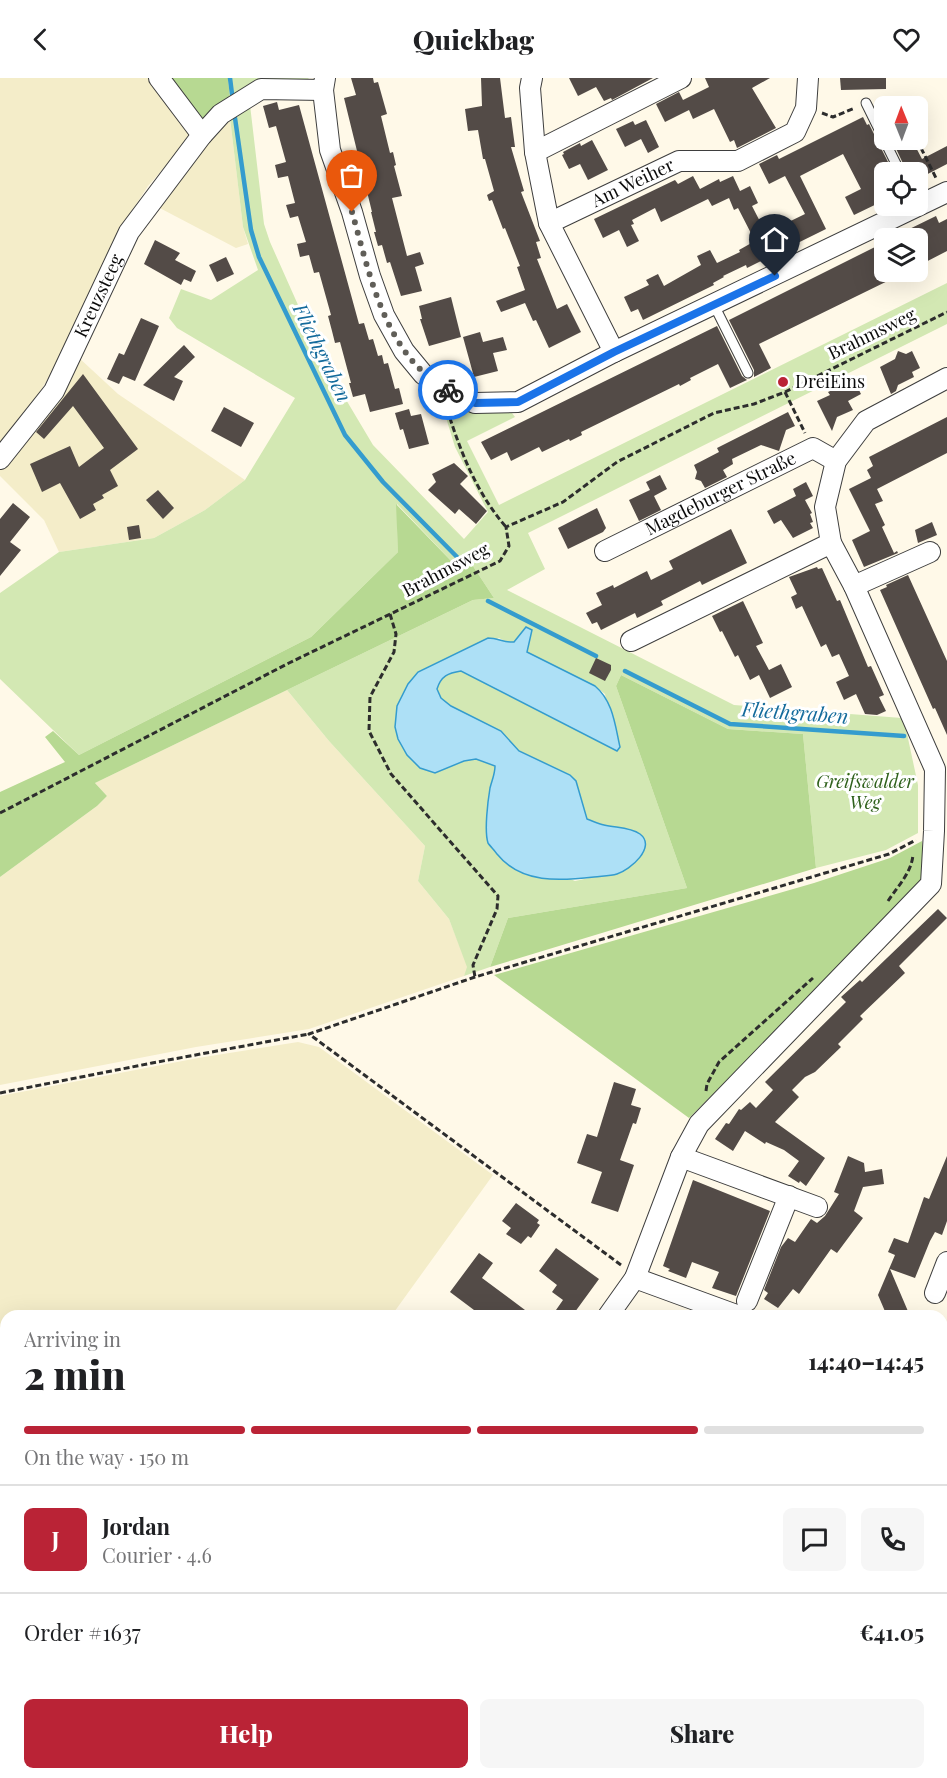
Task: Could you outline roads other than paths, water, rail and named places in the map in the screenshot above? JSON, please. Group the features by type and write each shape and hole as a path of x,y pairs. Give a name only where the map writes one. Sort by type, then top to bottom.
{"street":[{"path":"159,78 202,135"},
{"path":"532,78 530,88 535,152 549,223 614,352"},
{"path":"535,152 681,78"},
{"name":"Am Weiher","path":"549,223 679,161 738,161 795,132 806,108 808,78"},
{"path":"324,84 330,150 384,315 404,351 423,374 446,389 475,403 518,402 614,352 896,216"},
{"name":"Kreuzsteeg","path":"0,459 54,392 129,232 202,135 221,114 261,89 324,84"},
{"path":"928,201 945,193"},
{"path":"612,1310 635,1278 681,1157 699,1124 931,885 941,768 831,543 825,507 836,461 866,421 947,378"},
{"name":"Magdeburger Straße","path":"605,551 813,448 836,461"},
{"path":"631,641 831,543"},
{"path":"854,586 930,552"},
{"path":"681,1157 817,1207"},
{"path":"635,1278 743,1308 789,1196"},
{"path":"935,1293 947,1262"}],"lane":[{"path":"866,103 895,162"},
{"path":"714,305 748,373"}],"water":[{"path":"526,627 532,630 527,652 595,686 601,692 610,706 615,722 620,747 617,751 461,671 446,676 437,689 441,698 451,706 501,731 519,751 570,775 576,781 587,819 640,834 644,839 644,851 634,863 617,874 555,879 529,876 518,871 507,864 488,843 486,823 488,800 495,766 476,759 464,761 435,773 420,768 407,755 398,739 395,727 397,706 408,684 418,672 488,638 514,642"}],"waterway":[{"name":"Fliethgraben","path":"230,78 232,94"},
{"name":"Fliethgraben","path":"235,118 251,230 259,257 345,435 383,482 461,561"},
{"name":"Fliethgraben","path":"488,601 596,656"},
{"name":"Fliethgraben","path":"625,671 730,724 904,736"}],"place":[{"name":"DreiEins","path":"783,382"}],"park label":[{"name":"Greifswalder Weg","path":"865,792"}]}
